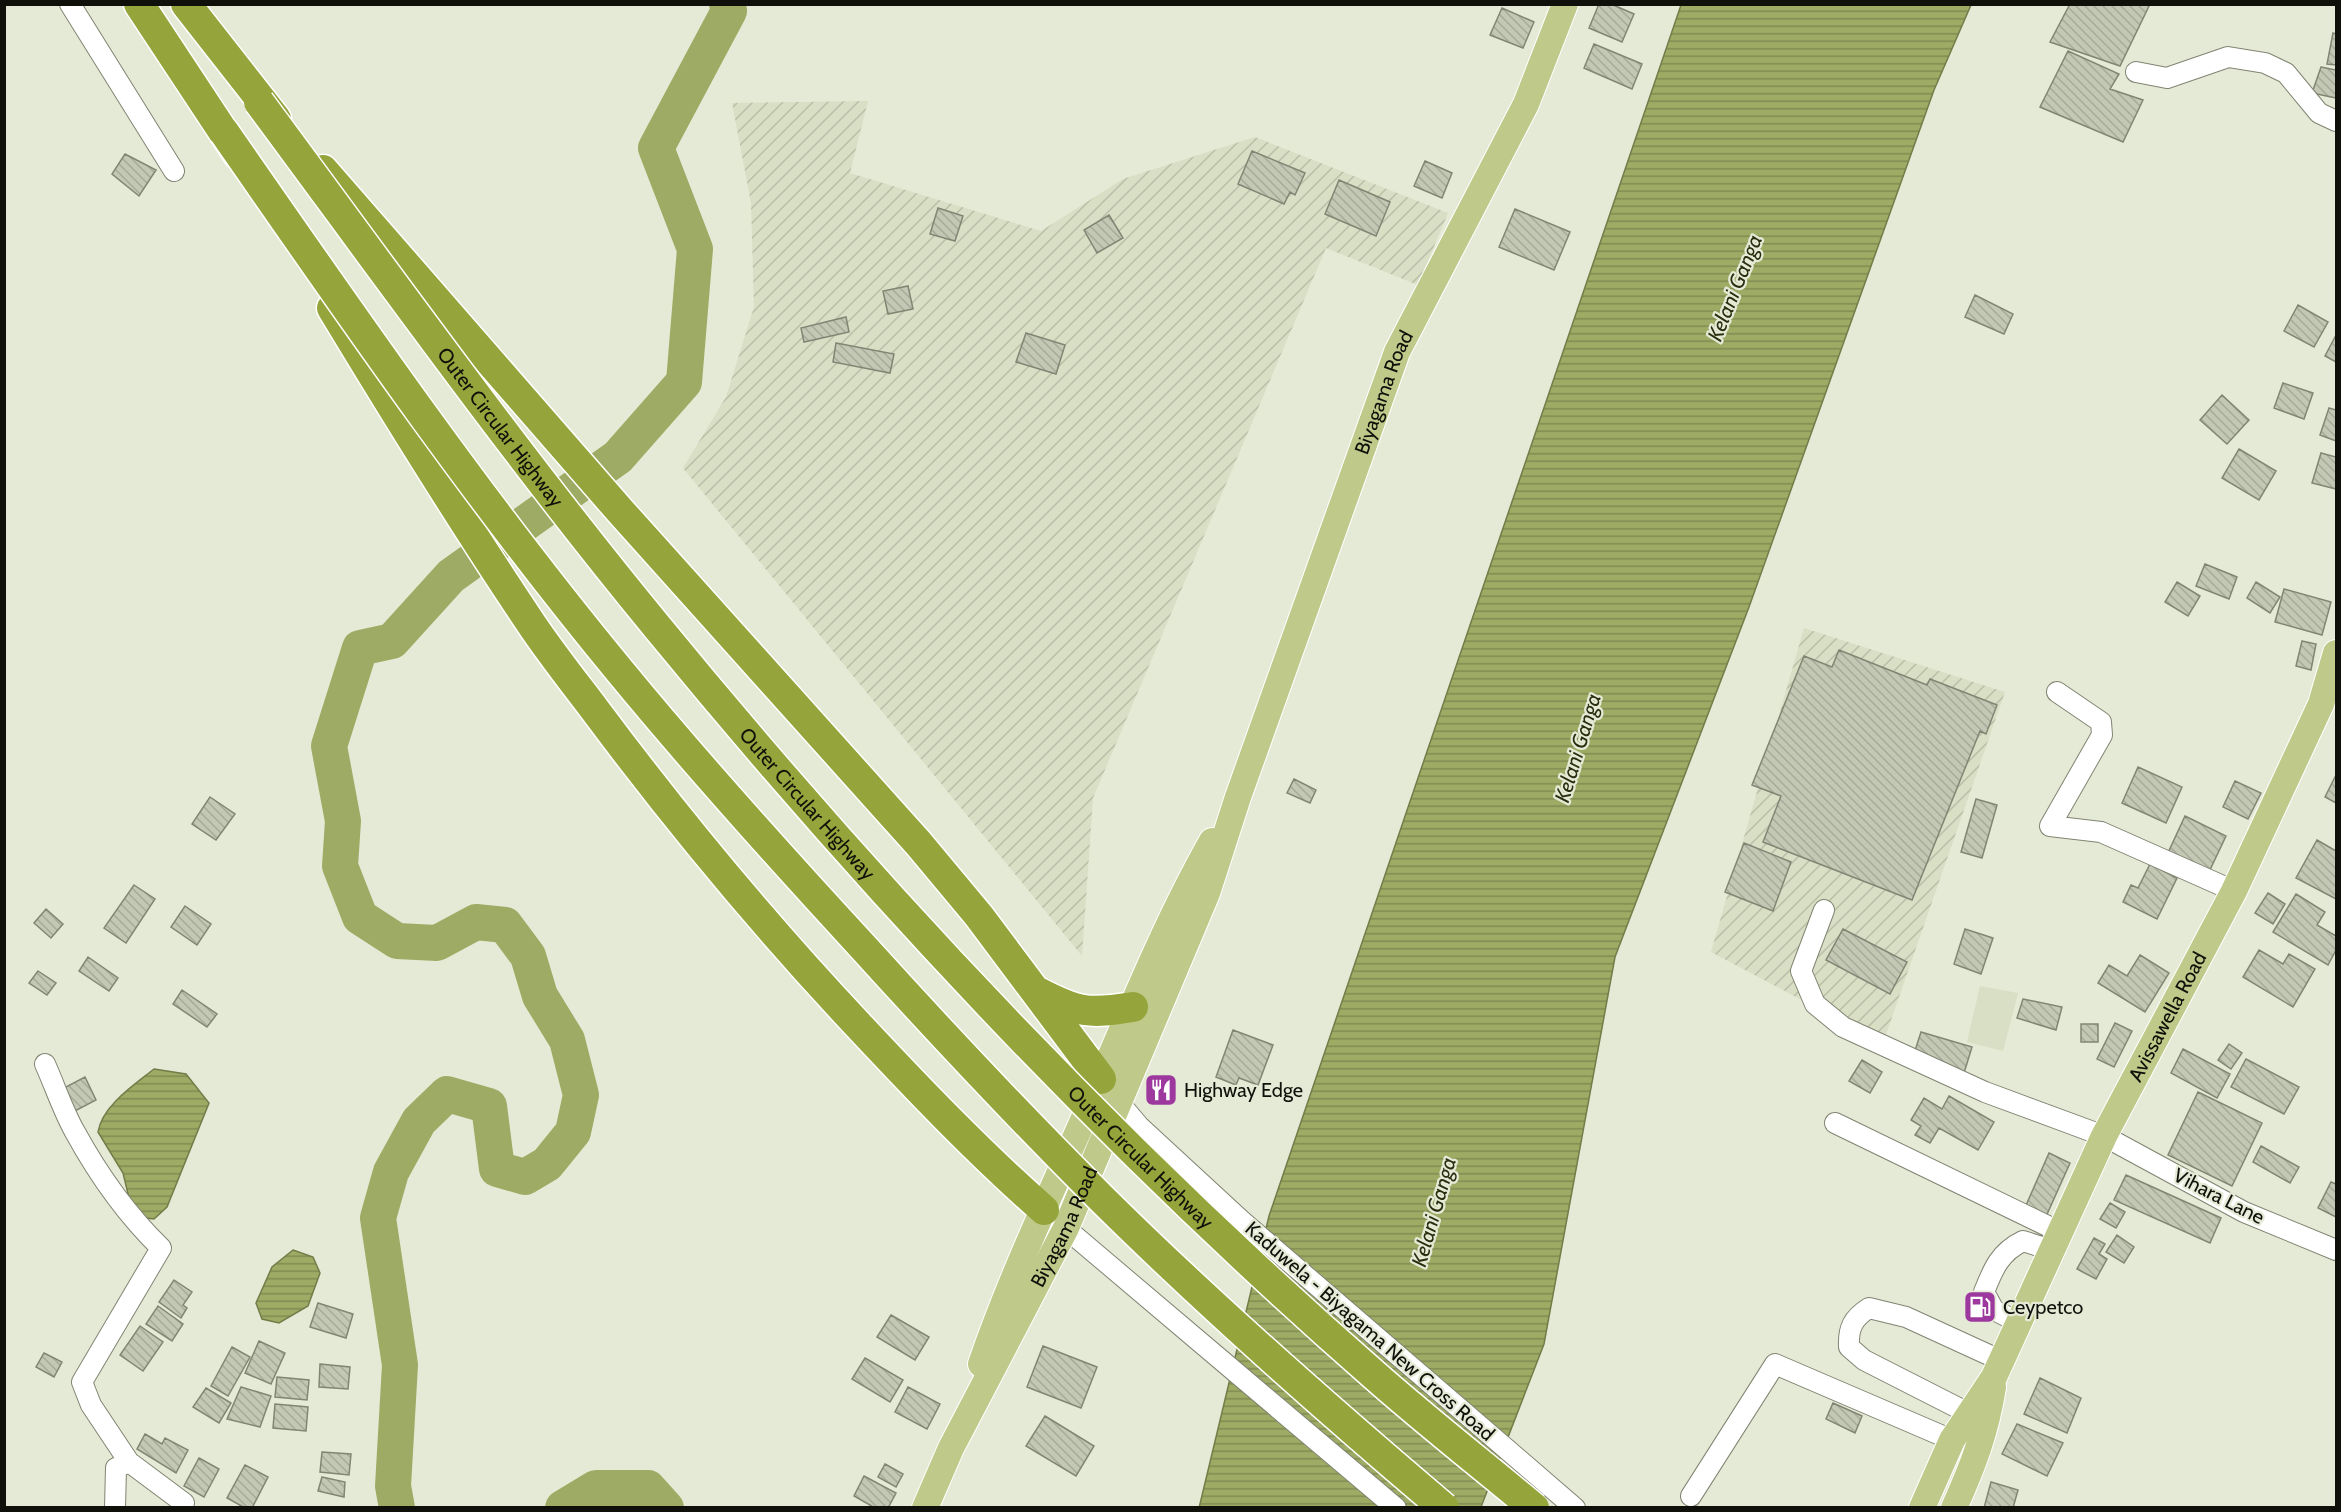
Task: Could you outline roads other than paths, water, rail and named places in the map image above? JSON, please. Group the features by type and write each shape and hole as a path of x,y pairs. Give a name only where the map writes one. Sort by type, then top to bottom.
{"highway":[{"path":"138,4 392,375 484,498 618,669 780,858 968,1061 1108,1204 1339,1419 1444,1508"},
{"name":"Outer Circular Highway","path":"186,4 526,462 656,627 810,809 1051,1069 1140,1157 1373,1375 1534,1508"},
{"path":"259,102 394,249 621,513 919,844 979,916 1109,1090"},
{"path":"224,132 403,425 531,624 634,763 710,858 804,968 918,1090 1000,1171 1055,1219"},
{"path":"1038,993 1063,1005 1095,1013 1133,1007"}],"main road":[{"name":"Biyagama Road","path":"925,1508 951,1448 996,1320 1055,1219 1109,1090 1207,894 1238,796 1397,352 1526,104 1565,4"},
{"name":"Avissawella Road","path":"1922,1508 1952,1440 1998,1369 2058,1242 2104,1136 2234,891 2321,704 2337,653"},
{"name":"Biyagama Road","path":"1109,1090 1133,1007 1186,887 1238,796"},
{"name":"Avissawella Road","path":"1954,1508 1974,1463 1986,1428 1998,1369"}],"street":[{"path":"70,4 174,171"},
{"path":"2136,72 2167,78 2228,57 2265,63 2286,73 2319,113 2337,121"},
{"path":"2056,692 2101,722 2102,735 2050,826 2101,832 2234,891"},
{"name":"Vihara Lane","path":"1824,910 1801,971 1815,1004 1843,1027 1985,1092 2104,1136 2244,1212 2337,1250"},
{"path":"45,1064 74,1131 88,1154 135,1223 161,1248 82,1382 91,1405 129,1462 184,1503"},
{"name":"Kaduwela - Biyagama New Cross Road","path":"1109,1090 1139,1126 1242,1221 1575,1508"},
{"path":"1835,1123 2058,1242"},
{"path":"1055,1219 1396,1508"},
{"path":"2020,1323 1994,1310 1984,1292 1994,1269 2007,1249 2023,1241 2058,1242"},
{"path":"1970,1414 1864,1360 1849,1347 1848,1330 1858,1315 1869,1308 1906,1317 1998,1369"},
{"path":"1691,1496 1775,1364 1952,1440"},
{"path":"116,1508 116,1468 129,1462"}],"water":[{"name":"Kelani Ganga","path":"1681,5 1971,5 1934,90 1749,607 1615,957 1544,1344 1481,1507 1199,1508 1269,1216"},
{"path":"154,1069 186,1074 209,1103 167,1207 154,1219 145,1218 129,1198 123,1173 98,1132 101,1122 112,1105"},
{"path":"293,1250 313,1257 320,1273 308,1306 279,1323 262,1319 256,1303 272,1267"}],"waterway":[{"path":"397,1508 393,1486 400,1365 378,1218 391,1172 419,1121 447,1094 489,1106 497,1169 525,1177 547,1164 573,1132 581,1095 567,1040 540,996 528,956 505,925 476,922 437,943 397,941 360,917 340,866 343,821 329,746 360,648 392,641 451,576 618,457 684,382 695,249 656,148 729,11 727,4"},
{"path":"563,1508 596,1488 648,1488 666,1508"}],"place":[{"name":"Highway Edge","path":"1161,1090"},
{"name":"Ceypetco","path":"1980,1307"}]}
